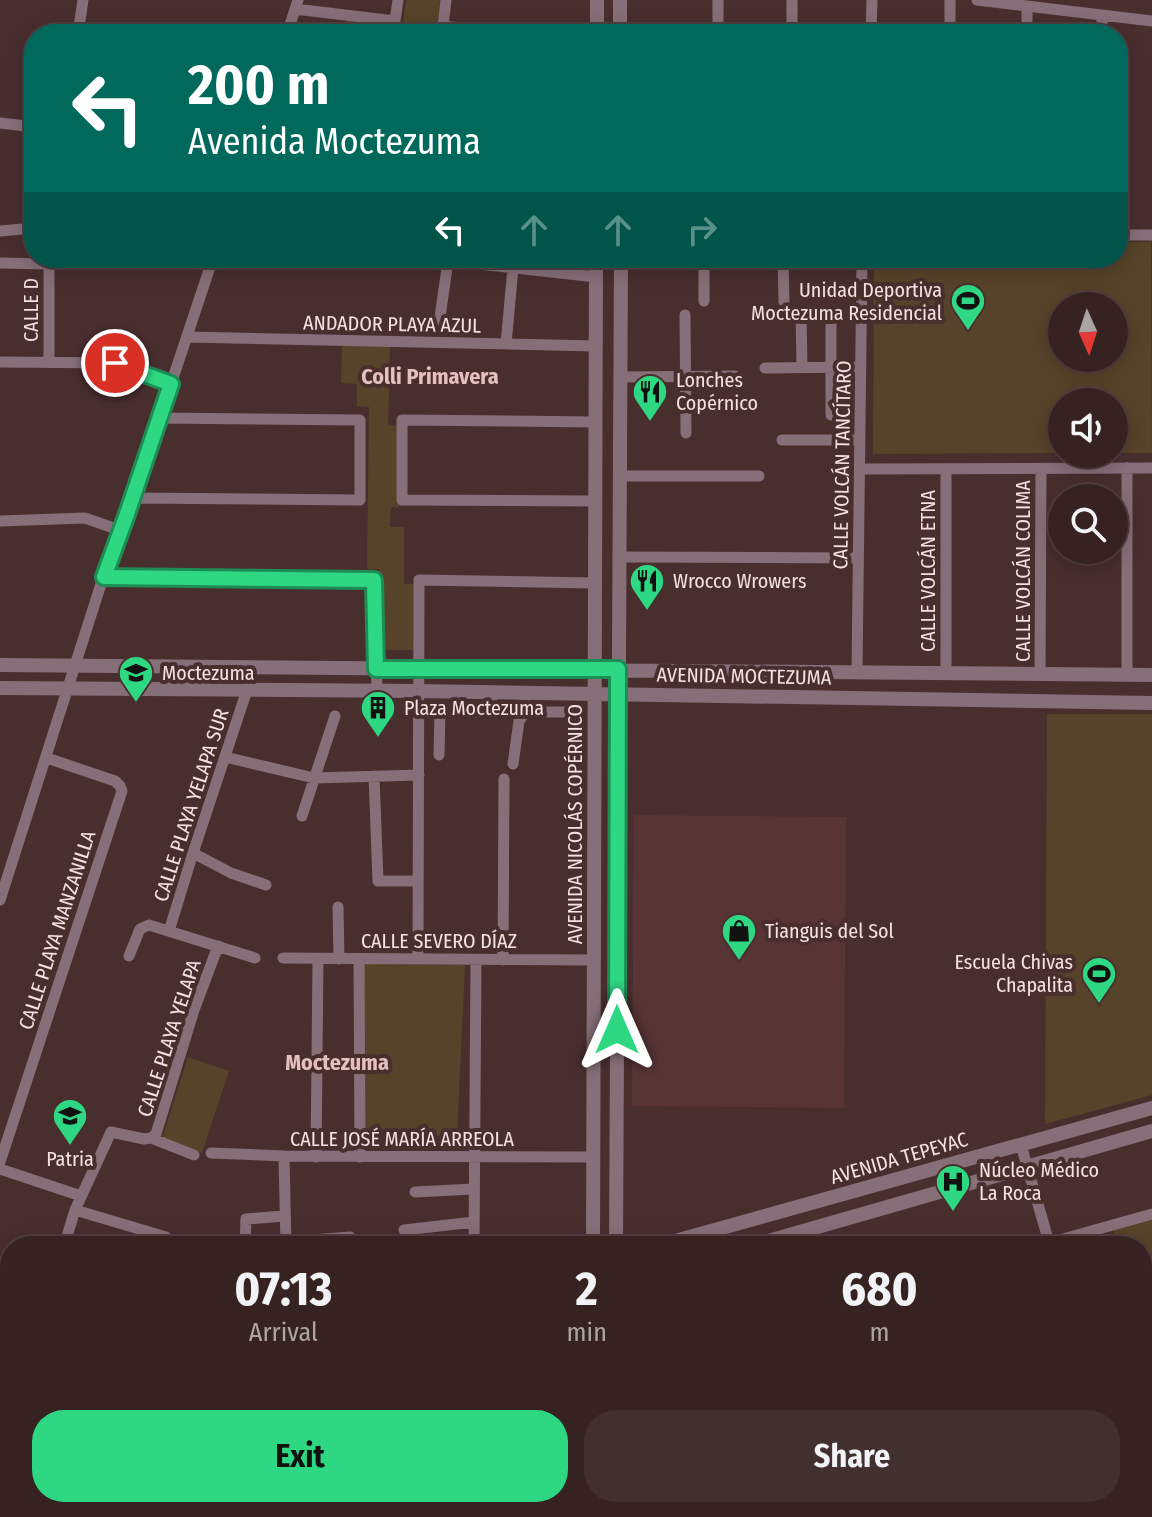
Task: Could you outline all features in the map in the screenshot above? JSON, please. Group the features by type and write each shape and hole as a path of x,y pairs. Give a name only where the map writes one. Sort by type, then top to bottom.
{"street":[{"path":"79,24 83,0"},
{"path":"290,24 297,4 395,21 398,0"},
{"path":"443,24 446,0"},
{"path":"597,0 597,24"},
{"path":"620,0 620,24"},
{"path":"718,0 718,24"},
{"path":"792,0 792,24"},
{"path":"871,24 872,0"},
{"path":"950,0 950,24"},
{"path":"977,0 1152,21"},
{"path":"1027,6 1027,24"},
{"path":"1102,15 1102,24"},
{"path":"0,123 24,126"},
{"path":"0,231 24,229"},
{"path":"1128,235 1152,235"},
{"path":"0,263 24,262"},
{"name":"CALLE D","path":"49,268 49,362"},
{"path":"0,900 104,577 210,268"},
{"path":"439,324 447,268"},
{"path":"506,344 513,268 596,277"},
{"name":"AVENIDA NICOLÁS COPÉRNICO","path":"593,1236 596,268"},
{"path":"616,1236 621,268"},
{"path":"704,268 704,301"},
{"path":"783,268 784,302"},
{"name":"CALLE VOLCÁN TANCÍTARO","path":"857,672 862,268"},
{"path":"801,312 802,367"},
{"path":"831,313 831,415"},
{"path":"685,315 686,433"},
{"name":"ANDADOR PLAYA AZUL","path":"187,337 596,346"},
{"path":"0,362 115,363 171,384"},
{"path":"765,368 861,367"},
{"path":"621,377 735,376"},
{"path":"133,498 360,500 360,420 159,418"},
{"path":"595,501 402,500 402,420 596,422"},
{"path":"782,440 860,440"},
{"path":"860,469 1127,468 1127,675"},
{"path":"1128,468 1152,468"},
{"name":"CALLE VOLCÁN ETNA","path":"946,469 946,673"},
{"name":"CALLE VOLCÁN COLIMA","path":"1040,674 1041,469"},
{"path":"620,476 759,476"},
{"path":"0,521 85,518 122,531"},
{"path":"620,557 858,558"},
{"path":"104,577 374,580 377,691"},
{"path":"418,959 419,580 595,583"},
{"name":"AVENIDA MOCTEZUMA","path":"0,665 1152,675"},
{"name":"AVENIDA MOCTEZUMA","path":"0,688 595,693 1152,703"},
{"name":"CALLE PLAYA YELAPA SUR","path":"169,931 247,690"},
{"path":"439,755 440,711 483,712 489,707 494,692"},
{"path":"513,764 519,721 525,712 525,693"},
{"path":"525,712 572,712 573,763"},
{"path":"302,816 335,716"},
{"path":"225,757 314,778 419,775"},
{"name":"CALLE PLAYA MANZANILLA","path":"0,1162 122,791 115,781 47,758"},
{"path":"374,776 378,881 418,881"},
{"path":"503,960 504,779"},
{"path":"193,853 231,873 266,885"},
{"path":"338,907 339,959"},
{"path":"129,956 140,929 149,925 255,958"},
{"name":"CALLE PLAYA YELAPA","path":"151,1138 156,1134 194,1010 218,946"},
{"name":"CALLE SEVERO DÍAZ","path":"283,958 595,960"},
{"path":"316,1157 318,959"},
{"path":"359,959 360,1157"},
{"path":"474,1236 476,960"},
{"name":"AVENIDA TEPEYAC","path":"693,1236 1152,1108"},
{"path":"786,1236 1152,1131"},
{"path":"67,1236 75,1210 111,1132 151,1138 194,1155"},
{"path":"1021,1145 1044,1236"},
{"name":"CALLE JOSÉ MARÍA ARREOLA","path":"211,1153 316,1157 592,1157"},
{"path":"284,1156 286,1236"},
{"path":"0,1169 81,1196"},
{"path":"415,1192 473,1189"},
{"path":"75,1210 163,1236"},
{"path":"1077,1236 1152,1214"},
{"path":"245,1236 246,1219 285,1216"},
{"path":"404,1230 474,1222"}],"shaded area":[{"path":"406,0 440,0 437,24 346,24 346,17 403,23"},
{"name":"Unidad Deportiva Moctezuma Residencial","path":"1128,242 1151,242 1152,453 1128,453 1128,388 1048,388 1048,453 873,454 874,268 1128,268"},
{"path":"342,345 390,345 388,425 400,426 399,507 391,507 390,527 404,527 404,584 414,584 413,650 381,650 379,569 367,569 369,407 357,406 357,384 341,383"},
{"name":"Escuela Chivas Chapalita","path":"1047,714 1152,714 1152,1095 1045,1124"},
{"name":"Tianguis del Sol","path":"634,815 846,817 844,1108 632,1106"},
{"path":"360,964 465,965 457,1136 360,1136"},
{"path":"188,1057 229,1071 202,1153 162,1139"},
{"path":"1152,1220 1152,1236 1114,1236 1114,1230"}],"place":[{"name":"Unidad Deportiva Moctezuma Residencial","path":"968,332"},
{"name":"Lonches Copérnico","path":"650,423"},
{"name":"Wrocco Wrowers","path":"647,612"},
{"name":"Moctezuma","path":"136,704"},
{"name":"Plaza Moctezuma","path":"378,739"},
{"name":"Tianguis del Sol","path":"739,962"},
{"name":"Escuela Chivas Chapalita","path":"1099,1005"},
{"name":"Patria","path":"70,1147"},
{"name":"Núcleo Médico La Roca","path":"953,1213"}],"district":[{"name":"Colli Primavera","path":"430,376"},
{"name":"Moctezuma","path":"337,1062"}],"route":[{"path":"115,363 171,384 104,577 374,580 376,669 618,669 617,1030"}]}
